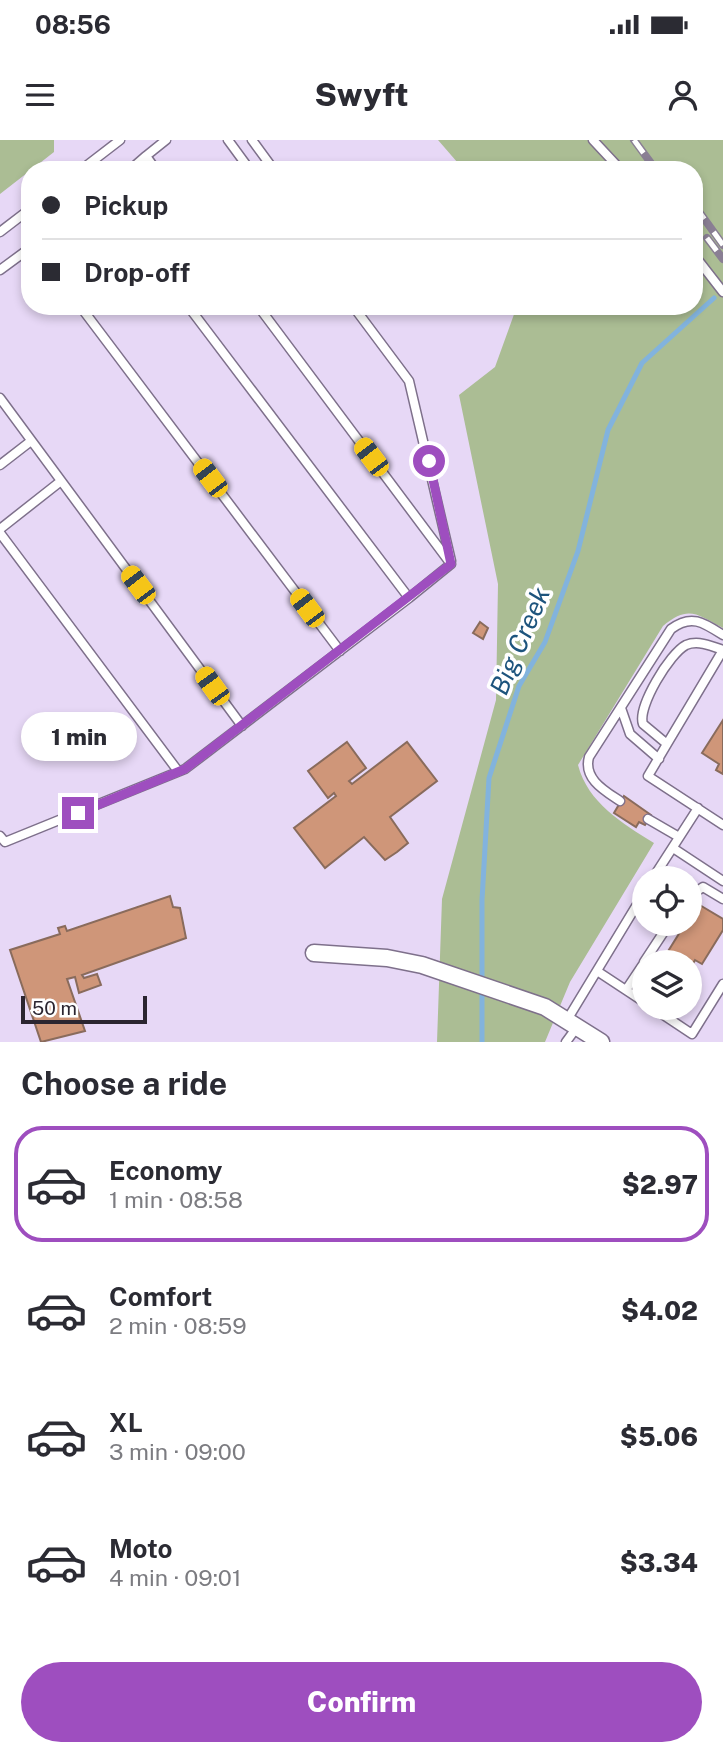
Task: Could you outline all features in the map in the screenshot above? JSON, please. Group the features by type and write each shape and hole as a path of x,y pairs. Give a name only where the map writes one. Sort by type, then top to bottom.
{"street":[{"path":"314,953 405,960 515,995 572,1023 601,1042"}],"lane":[{"path":"93,161 121,140"},
{"path":"140,161 166,140"},
{"path":"228,140 243,161"},
{"path":"252,140 267,161"},
{"path":"593,140 613,161"},
{"path":"146,156 150,161"},
{"path":"0,232 21,216"},
{"path":"0,270 21,255"},
{"path":"703,266 723,292"},
{"path":"87,315 340,651"},
{"path":"195,315 409,598"},
{"path":"265,315 451,564"},
{"path":"360,315 409,381 436,488 451,564"},
{"path":"0,398 242,726"},
{"path":"0,465 32,441"},
{"path":"61,481 0,531 178,771"},
{"path":"0,836 5,842 178,771 242,726 451,564"},
{"path":"620,801 595,783 588,763 621,708 671,629 681,622 694,620 723,635"},
{"path":"667,744 643,724 641,710 646,698 676,653 686,645 698,643 723,650 649,776 723,825"},
{"path":"621,708 630,734 659,759"},
{"path":"661,866 698,808"},
{"path":"648,819 679,838"},
{"path":"673,848 723,881"},
{"path":"702,888 723,899"},
{"path":"566,1042 572,1023 597,971 632,913"},
{"path":"597,971 632,994"},
{"path":"626,990 632,981"},
{"path":"702,1018 723,984"},
{"path":"671,1020 692,1034 701,1020"}],"green space":[{"path":"0,140 54,140 54,152 42,161 21,161 21,178 0,194"},
{"path":"438,140 723,140 723,628 693,614 680,615 663,626 578,765 598,801 619,820 654,843 640,866 632,866 632,879 570,982 545,1042 437,1042 442,899 496,700 498,584 459,395 495,367 514,315 703,315 703,161 456,161"}],"building":[{"path":"480,622 488,628 483,639 473,633"},
{"path":"723,720 723,774 716,770 719,764 702,753"},
{"path":"347,742 366,768 349,781 352,784 407,742 437,781 390,817 408,843 397,852 385,860 364,837 325,868 294,828 336,796 334,793 328,798 308,771"},
{"path":"624,796 651,815 645,825 639,822 636,827 614,813"},
{"path":"170,896 173,907 180,908 186,938 82,975 84,978 97,974 101,985 79,993 75,977 67,979 85,1031 41,1042 10,950 60,934 58,928 65,926 67,931"},
{"path":"702,906 723,919 723,930 702,964 702,950 669,950 678,936 702,936"}],"waterway":[{"name":"Big Creek","path":"703,308 714,298"},
{"name":"Big Creek","path":"482,1042 482,900 489,778 519,686 545,642 578,551 608,430 642,363 695,315"}],"railway":[{"path":"634,140 649,161"},
{"path":"703,217 723,245"},
{"path":"707,238 723,259"}],"route":[{"path":"78,813 185,769 451,564 429,461"}]}
